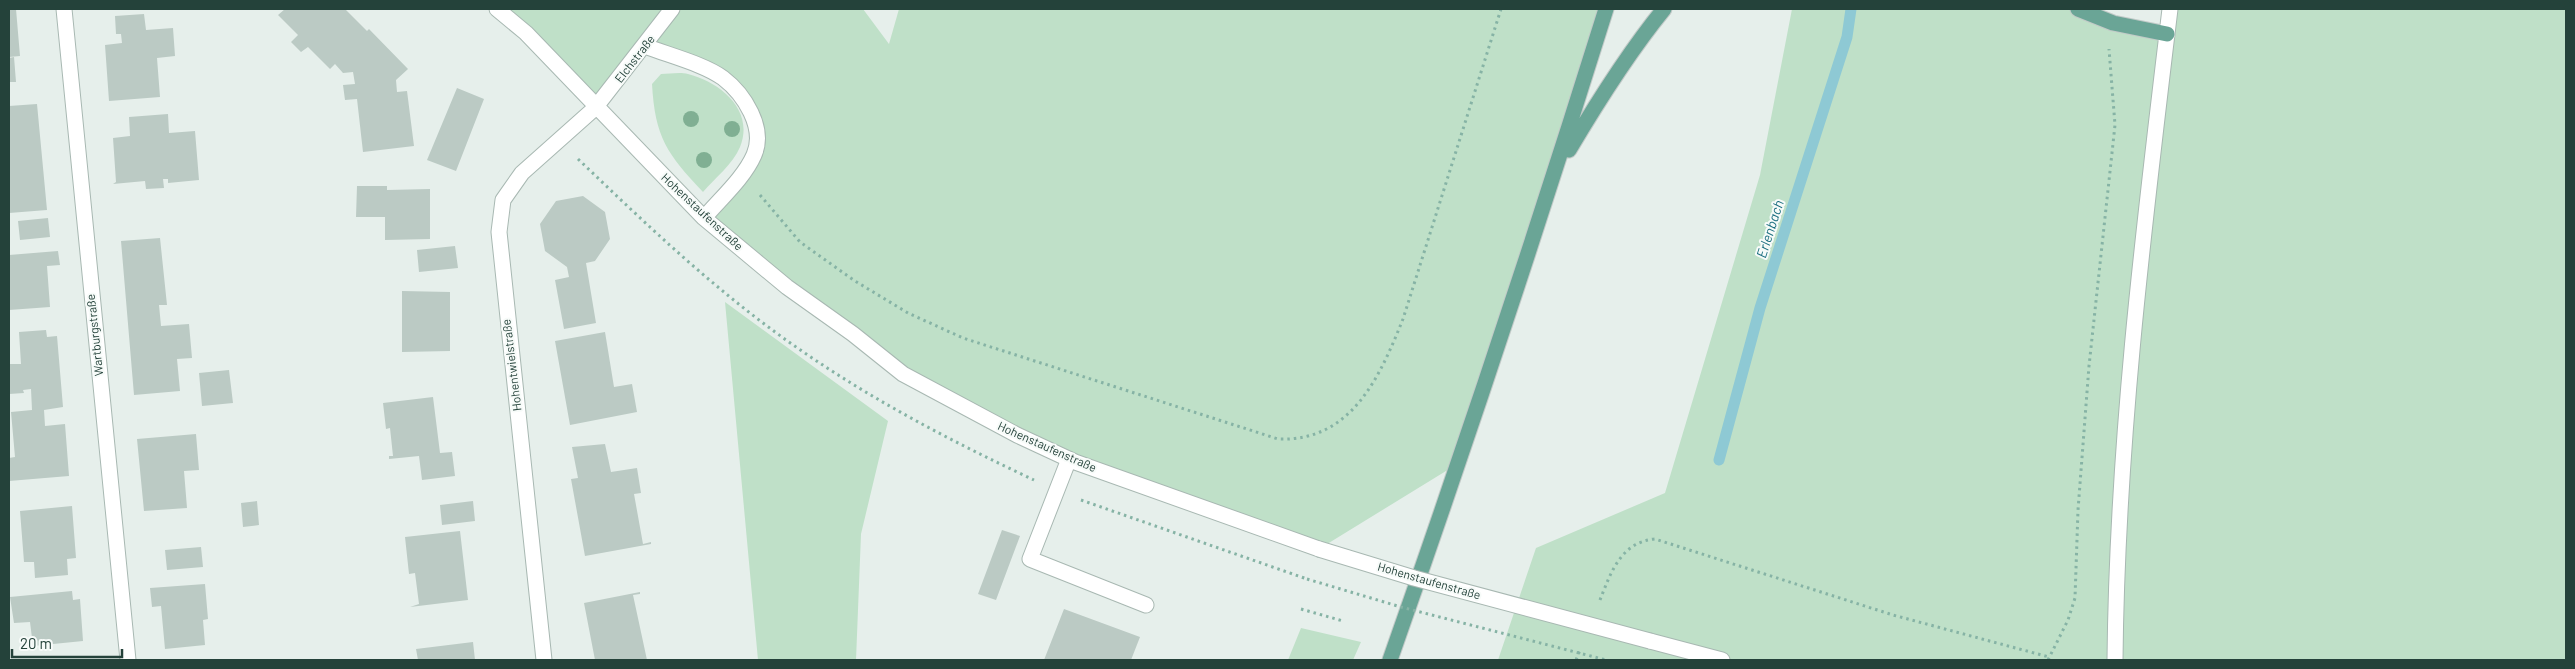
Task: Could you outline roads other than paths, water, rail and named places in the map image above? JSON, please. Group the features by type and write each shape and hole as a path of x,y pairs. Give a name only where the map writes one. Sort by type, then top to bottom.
{"main road":[{"path":"1390,660 1459,463 1554,175 1606,9"},
{"path":"1554,175 1598,99 1642,36 1664,9"},
{"path":"2078,9 2113,23 2167,34"}],"street":[{"name":"Wartburgstraße","path":"64,9 128,660"},
{"name":"Hohenstaufenstraße","path":"497,9 526,33 595,108 704,218 786,287 853,334 903,374 993,423 1069,459 1139,486 1318,548 1414,578 1722,660"},
{"name":"Elchstraße","path":"595,108 672,9"},
{"path":"2115,660 2124,438 2139,268 2170,9"},
{"path":"645,46 722,77 740,94 754,119 758,136 754,154 740,175 704,218"},
{"name":"Hohentwielstraße","path":"544,660 499,232 503,200 522,174 595,108"},
{"path":"1069,459 1030,558 1146,605"}],"waterway":[{"name":"Erlenbach","path":"1719,460 1760,308 1847,37 1851,9"}]}
